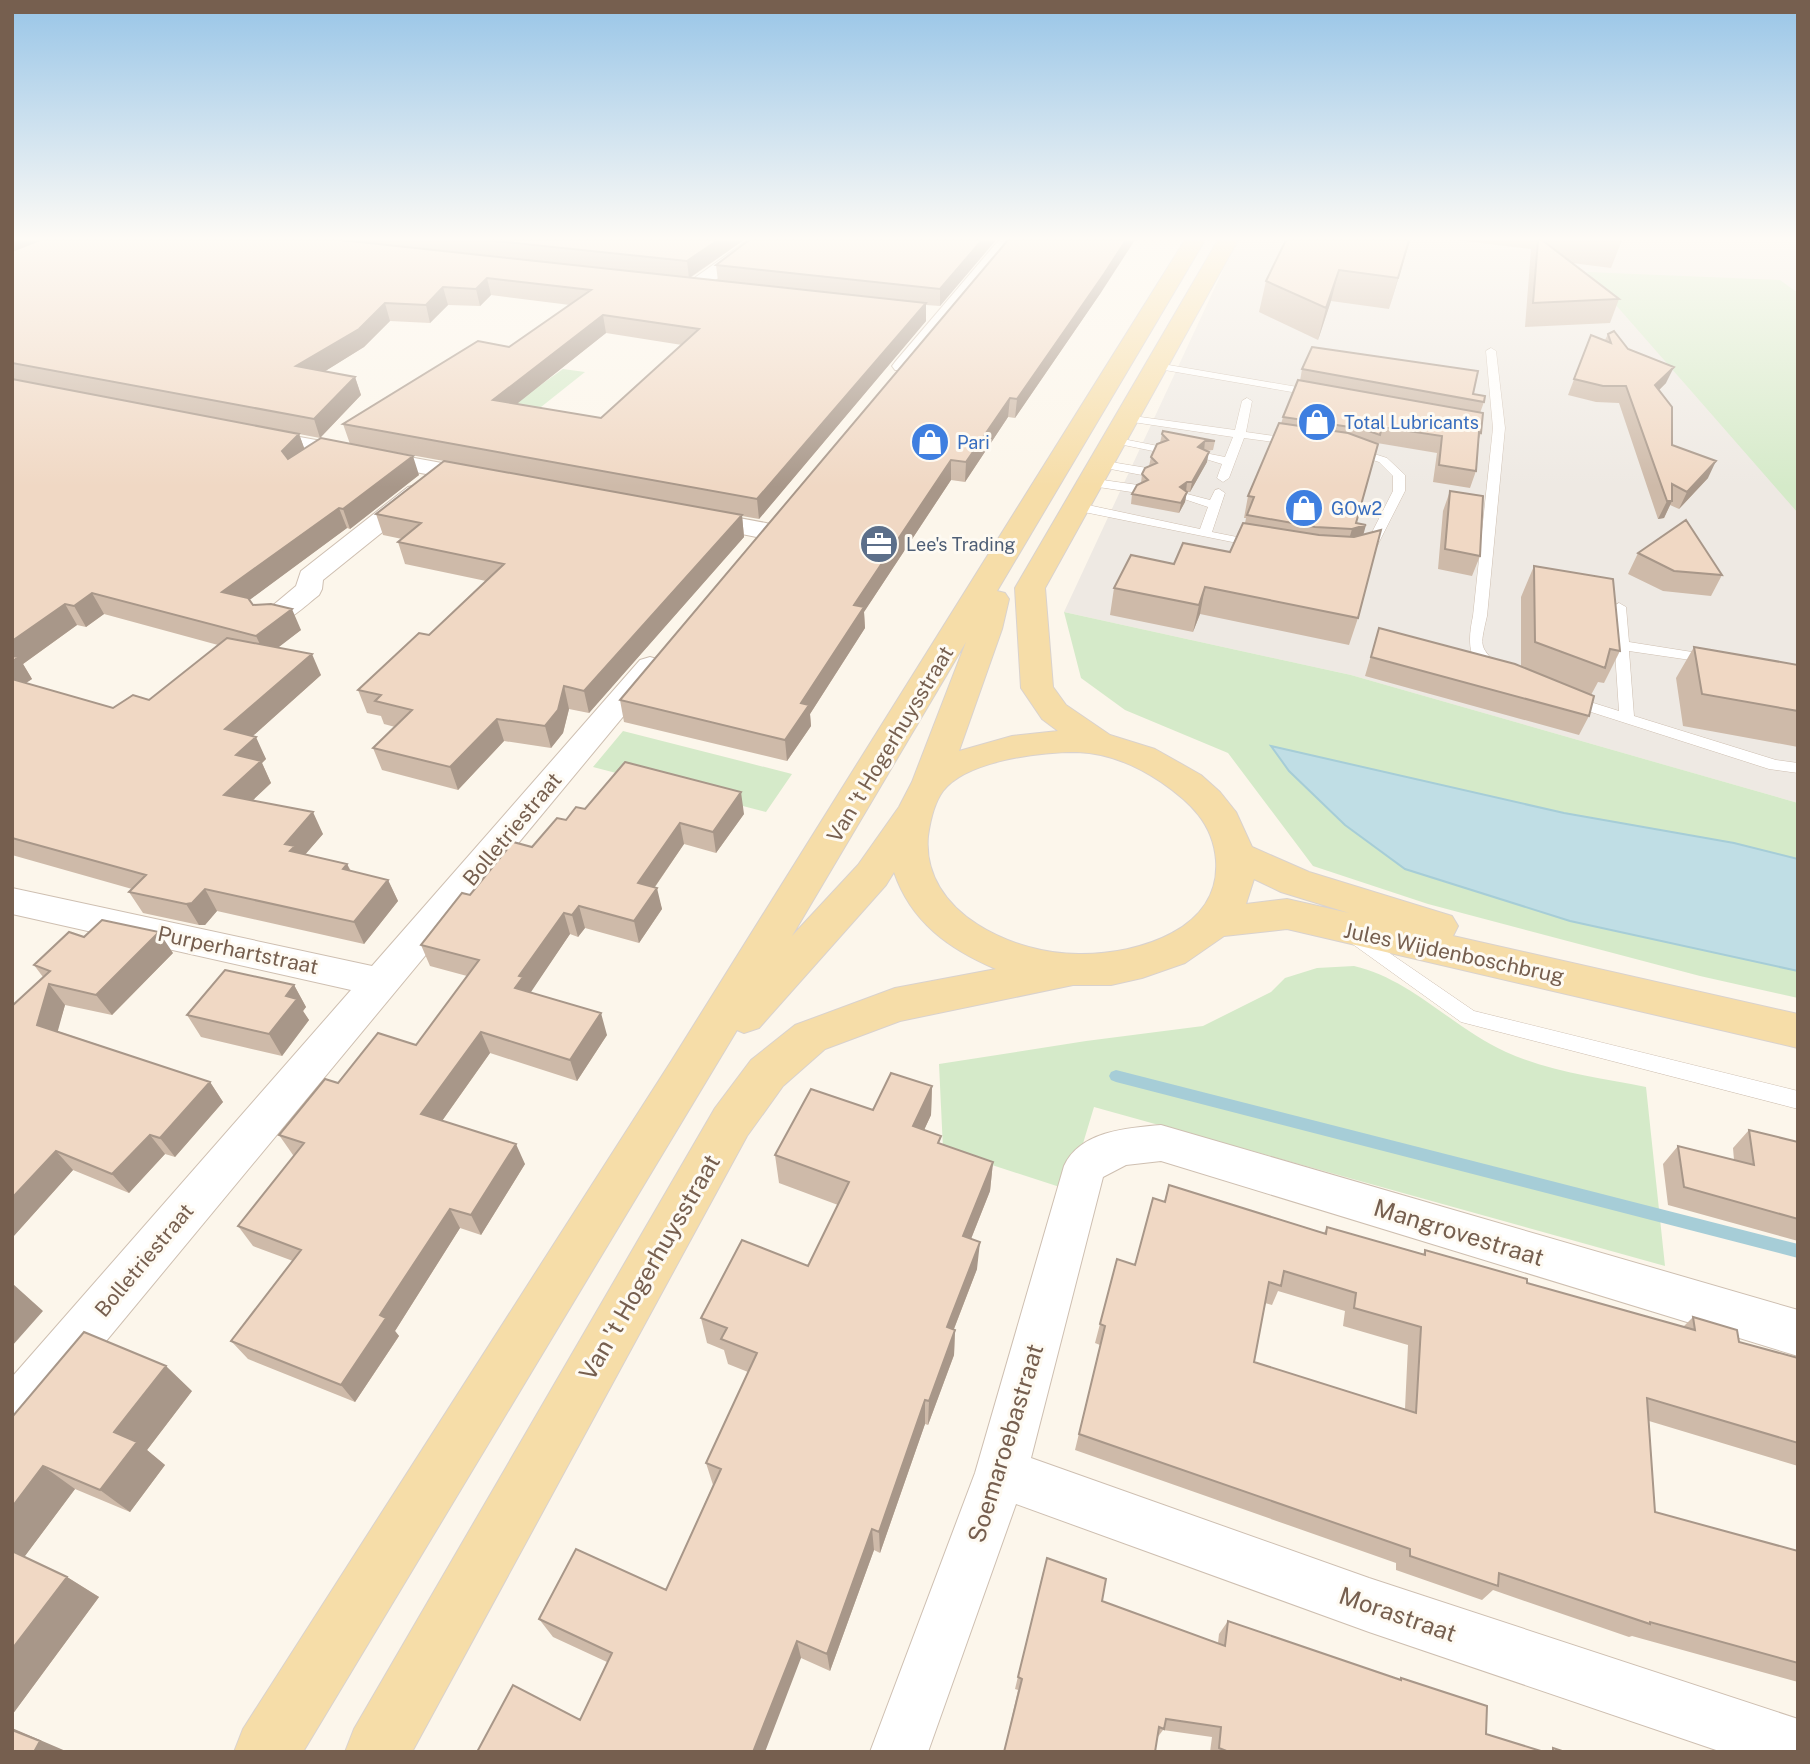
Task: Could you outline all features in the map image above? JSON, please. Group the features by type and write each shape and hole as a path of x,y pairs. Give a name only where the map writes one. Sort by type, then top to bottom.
{"main road":[{"name":"Van 't Hogerhuysstraat","path":"266,1752 688,1073 1145,322"},
{"path":"1099,743 1040,742 1004,748 971,760 923,796 907,842 913,876 934,910 970,940 1018,960 1072,970 1115,969 1155,960 1189,944 1215,922 1233,890 1236,855 1224,821 1200,792 1165,768 1099,743 1055,712 1037,688 1030,588 1074,506 1182,322"},
{"name":"Van 't Hogerhuysstraat","path":"688,1073 744,1016 872,875 923,796 987,629 1003,558"},
{"name":"Jules Wijdenboschbrug","path":"1236,855 1294,882 1693,1005"},
{"name":"Jules Wijdenboschbrug","path":"1215,922 1287,914 1798,1031"},
{"name":"Van 't Hogerhuysstraat","path":"377,1752 731,1122 767,1073 810,1037 895,1005 1072,970"}],"street":[{"path":"882,390 926,322"},
{"path":"238,432 498,481"},
{"path":"273,617 309,589 310,577 444,471"},
{"path":"672,513 775,520 739,562"},
{"name":"Bolletriestraat","path":"12,1415 668,646"},
{"name":"Purperhartstraat","path":"12,901 381,982"},
{"name":"Mangrovestraat","path":"1119,1147 1161,1143 1798,1333"},
{"name":"Soemaroebastraat","path":"898,1752 1001,1473 1085,1166 1119,1147"},
{"name":"Morastraat","path":"1001,1473 1368,1605 1798,1748"}],"lane":[{"path":"1491,351 1493,426 1479,616 1475,638 1477,654 1490,668 1508,677"},
{"path":"1157,366 1331,396"},
{"path":"1223,478 1240,433 1247,401"},
{"path":"1120,429 1240,433 1303,443"},
{"path":"1120,429 1158,449"},
{"path":"1341,448 1383,460 1399,475 1399,491 1372,546 1359,555"},
{"path":"1205,457 1230,462"},
{"path":"1094,473 1147,472"},
{"path":"1094,473 1138,489"},
{"path":"1187,498 1217,499 1205,534"},
{"path":"1074,506 1268,548"},
{"path":"1619,607 1624,646 1627,720"},
{"path":"1624,646 1731,662"},
{"path":"1557,696 1775,765 1798,768"},
{"path":"1345,929 1468,1017 1798,1100"}],"shaded area":[{"path":"1199,322 1798,322 1798,803 1351,675 1064,612"}],"green space":[{"path":"1631,322 1798,322 1798,513"},
{"path":"563,369 585,372 473,461 440,456"},
{"path":"1064,612 1351,675 1798,803 1798,998 1700,976 1428,904 1313,866 1228,753 1125,710 1081,678"},
{"path":"623,731 792,774 766,812 593,767"},
{"path":"1354,966 1375,972 1394,982 1506,1052 1558,1069 1646,1087 1665,1266 1094,1107 1069,1190 943,1149 939,1064 1203,1026 1271,992 1285,978 1317,968"}],"water":[{"path":"1271,746 1564,813 1734,843 1798,859 1798,971 1570,921 1405,869 1345,825 1289,771"}],"building":[{"path":"12,322 366,322 359,329 296,366 355,377 314,419 12,363"},
{"path":"545,322 594,322 493,400 601,418 699,329 653,322 909,322 757,499 343,424 478,341 509,347"},
{"path":"939,322 1070,322 1017,399 1010,398 966,462 951,460 854,605 864,607 801,703 809,705 785,740 620,700"},
{"path":"1614,331 1628,349 1674,367 1655,385 1672,407 1672,445 1716,461 1687,492 1672,484 1672,501 1667,501 1626,386 1603,386 1574,379 1591,335 1611,343 1608,334"},
{"path":"1312,347 1478,371 1473,394 1485,396 1484,402 1302,369"},
{"path":"12,379 299,434 282,451 288,459 321,438 413,456 343,509 339,508 222,592 248,598 253,605 271,604 292,609 256,636 92,593 74,606 65,604 12,641"},
{"path":"1298,380 1483,413 1476,471 1439,465 1442,436 1382,427 1380,435 1363,429 1283,417"},
{"path":"1279,423 1348,433 1378,444 1356,523 1366,525 1352,529 1315,527 1247,515 1254,497 1248,496"},
{"path":"1163,431 1215,441 1205,441 1198,447 1209,452 1192,482 1180,487 1187,492 1181,503 1132,494 1137,485 1148,480 1142,474 1145,468 1157,463 1151,457 1157,444 1168,440 1162,434"},
{"path":"444,461 742,515 584,691 564,686 558,710 545,726 497,719 450,767 373,748 412,710 375,701 381,695 358,690 419,633 429,635 504,564 398,542 421,523 376,514"},
{"path":"1450,491 1483,496 1480,556 1445,549"},
{"path":"1686,520 1722,575 1674,571 1638,553"},
{"path":"1243,523 1319,535 1354,537 1381,530 1358,618 1205,587 1199,605 1114,588 1131,555 1174,564 1183,543 1230,552"},
{"path":"1534,566 1613,579 1620,651 1610,649 1605,668 1535,642"},
{"path":"1379,628 1515,664 1594,696 1589,716 1371,657"},
{"path":"227,638 312,654 225,729 256,737 236,755 261,761 224,795 313,812 285,844 295,846 290,851 347,864 343,869 388,880 354,922 205,889 192,903 186,904 129,892 146,875 12,838 12,679 113,708 133,695 149,700"},
{"path":"1694,647 1798,665 1798,711 1702,694"},
{"path":"625,762 741,792 713,832 680,823 638,883 657,888 634,921 579,906 572,915 564,913 519,976 523,977 515,988 601,1013 570,1060 481,1032 421,1114 516,1144 471,1215 450,1209 380,1315 386,1318 341,1385 231,1341 301,1250 238,1226 304,1143 279,1135 325,1079 338,1083 378,1033 416,1045 479,960 421,945 462,893 470,895 513,842 532,847 557,818 566,820 576,807 585,809"},
{"path":"102,920 159,932 96,995 49,984 37,1025 210,1082 160,1138 150,1135 112,1174 56,1151 12,1198 12,1006 50,971 34,965 69,932 84,937"},
{"path":"225,970 294,985 286,996 297,999 269,1034 187,1015"},
{"path":"891,1073 932,1086 913,1126 941,1136 938,1143 993,1162 963,1236 980,1242 947,1327 955,1330 929,1401 925,1400 879,1532 872,1529 827,1654 797,1641 753,1752 477,1752 513,1685 580,1720 612,1653 539,1619 576,1549 666,1590 721,1469 706,1463 757,1353 721,1339 727,1328 701,1318 742,1240 808,1266 849,1182 775,1155 811,1089 873,1110"},
{"path":"1749,1130 1798,1142 1798,1219 1684,1187 1678,1146 1754,1165"},
{"path":"1169,1185 1326,1234 1327,1227 1425,1255 1425,1250 1527,1279 1527,1283 1695,1330 1693,1317 1737,1330 1739,1342 1798,1358 1798,1443 1647,1398 1655,1512 1798,1551 1798,1663 1650,1624 1499,1573 1498,1586 1410,1556 1410,1549 1079,1434 1105,1326 1100,1324 1117,1259 1135,1265 1153,1198 1165,1202","holes":["1284,1271 1356,1293 1354,1308 1421,1327 1416,1413 1254,1362 1269,1282 1281,1286"]},
{"path":"84,1332 166,1366 114,1432 137,1442 100,1490 43,1466 12,1507 12,1417"},
{"path":"12,1551 67,1577 12,1649"},
{"path":"1047,1558 1106,1579 1102,1601 1225,1646 1228,1621 1401,1680 1487,1706 1486,1734 1544,1752 1229,1752 1219,1748 1221,1727 1166,1719 1164,1729 1159,1727 1155,1752 1004,1752 1022,1679 1018,1677"},
{"path":"12,1730 40,1741 34,1752 12,1752"}],"waterway":[{"path":"1116,1076 1798,1251"}],"place":[{"name":"Total Lubricants","path":"1317,422"},
{"name":"Pari","path":"930,442"},
{"name":"GOw2","path":"1304,508"},
{"name":"Lee's Trading","path":"879,544"}]}
